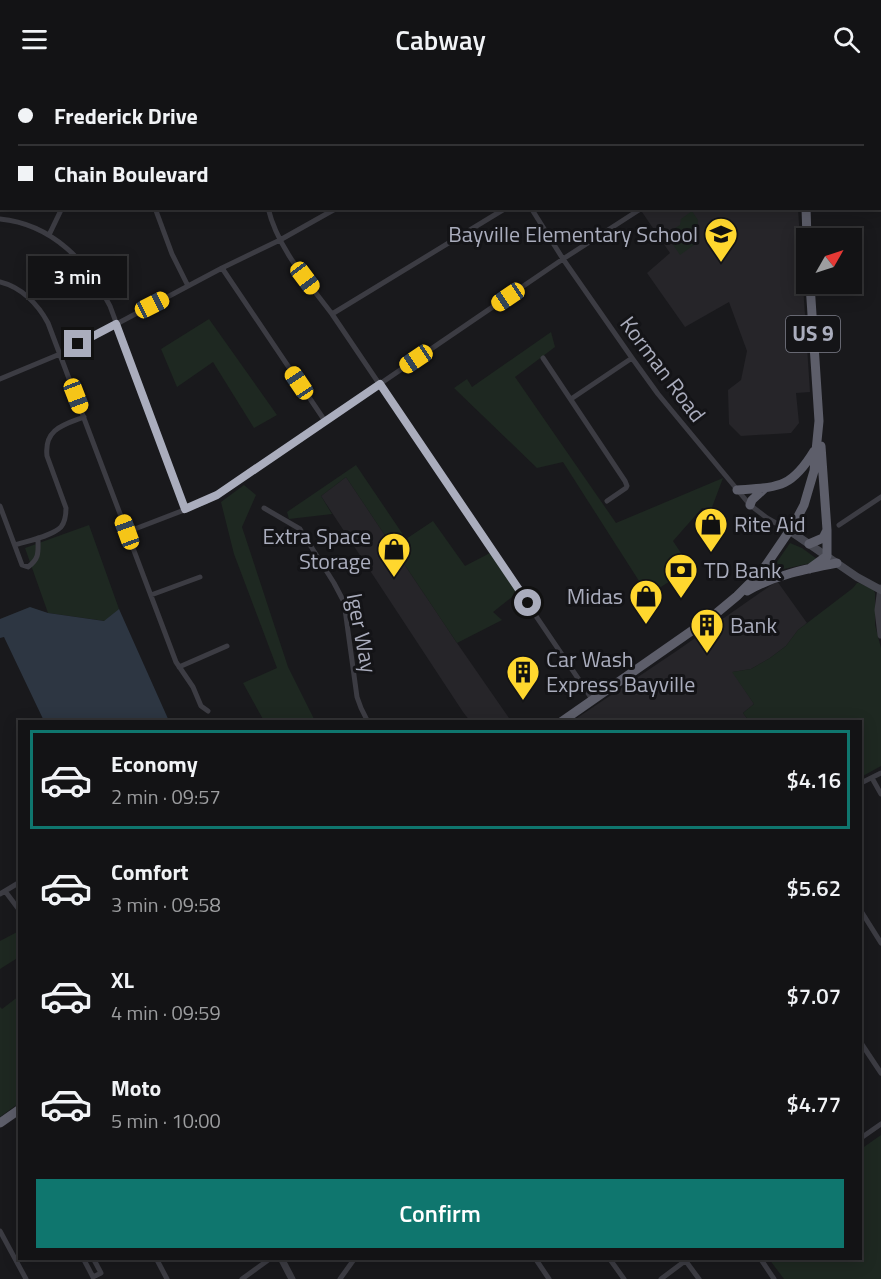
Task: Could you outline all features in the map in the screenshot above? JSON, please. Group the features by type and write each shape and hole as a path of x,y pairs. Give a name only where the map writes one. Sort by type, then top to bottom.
{"highway":[{"path":"806,210 807,228"},
{"name":"US 9","path":"564,720 713,616 737,596 762,571 790,531 808,494 817,447 819,421 811,294"},
{"path":"809,569 827,556 819,421"},
{"path":"736,490 784,484 804,467 817,447"},
{"path":"750,505 756,495 766,488"},
{"path":"809,544 823,538 827,530"},
{"path":"737,596 770,579 837,563"},
{"path":"0,1123 18,1110"}],"main road":[{"path":"790,531 857,577 881,589"}],"street":[{"path":"48,235 61,210"},
{"path":"156,210 176,263 188,286"},
{"path":"268,210 280,240 292,260 380,384 592,699"},
{"path":"0,380 60,354 333,210"},
{"path":"332,314 503,210"},
{"name":"Korman Road","path":"532,210 563,259 658,394 750,505 790,531"},
{"path":"127,532 217,495 563,259 639,210"},
{"path":"0,219 21,223 48,235 73,253 101,289 185,509"},
{"path":"222,268 325,421"},
{"path":"0,282 27,295 37,305 48,323 179,667 193,687 201,706 208,711"},
{"path":"543,358 626,481 626,488 607,501"},
{"path":"571,399 632,358"},
{"path":"15,545 50,533 60,527 66,517 64,500 46,448 50,435 59,427 84,417"},
{"path":"839,525 881,497"},
{"path":"0,506 22,565 28,567 36,560 38,538"},
{"name":"Iger Way","path":"264,508 300,529 344,602 357,697 367,720"},
{"path":"151,595 200,577"},
{"path":"881,589 878,610 881,635"},
{"path":"179,667 227,646"},
{"path":"862,783 881,772"},
{"path":"872,778 881,794"},
{"path":"18,883 3,892 18,909"},
{"path":"862,912 881,943"},
{"path":"862,1044 881,1073"},
{"path":"862,1137 881,1124"},
{"path":"0,1231 26,1279"},
{"path":"84,1260 93,1277 101,1273 94,1260"},
{"path":"157,1260 167,1279"},
{"path":"242,1279 268,1260"},
{"path":"282,1260 292,1279"},
{"path":"340,1279 354,1260"},
{"path":"536,1260 549,1279"},
{"path":"610,1260 624,1279"},
{"path":"660,1279 685,1260"},
{"path":"687,1260 699,1279"},
{"path":"761,1260 774,1279"}],"shaded area":[{"path":"645,210 798,210 796,294 804,294 810,392 796,393 799,423 791,433 741,436 729,424 728,390 741,380 747,351 729,302 685,327 647,273 670,253 642,212"},
{"path":"692,211 698,220 697,237 691,241 694,245 680,255 666,234 680,225 681,219"},
{"path":"209,319 277,415 254,428 213,362 177,387 161,349"},
{"path":"551,332 555,347 515,377 616,523 723,478 711,510 702,508 673,541 691,568 648,595 563,462 537,468 454,388 467,379 472,387"},
{"path":"356,465 406,539 433,521 465,566 490,553 517,593 493,612 502,620 457,643 346,477 321,496 332,514 289,519 287,512"},
{"name":"Extra Space Storage","path":"346,477 510,720 469,720 321,496"},
{"path":"244,485 256,495 242,527 288,667 314,720 263,720 243,683 277,668 234,554 221,502"},
{"path":"89,525 119,609 105,621 48,613 25,548"},
{"path":"790,543 802,548 817,559 811,563 770,572"},
{"path":"777,581 807,623 798,630 786,646 770,658 751,669 733,672 754,704 743,713 748,720 574,720"},
{"path":"859,583 873,589 875,593 875,625 881,648 881,766 862,776 862,720 748,720 743,713 754,704 732,672 751,669 770,658 786,646 798,630"},
{"path":"18,932 18,958 0,969 0,941"},
{"path":"18,997 18,1104 0,1117 0,1007 2,1009"},
{"path":"881,1135 881,1279 784,1279 770,1260 862,1260 862,1148"}],"water":[{"path":"30,607 48,613 104,621 119,609 169,720 44,720 4,637 0,638 0,619"}],"place":[{"name":"Bayville Elementary School","path":"721,263"},
{"name":"Rite Aid","path":"711,553"},
{"name":"Extra Space Storage","path":"394,578"},
{"name":"TD Bank","path":"681,599"},
{"name":"Midas","path":"646,625"},
{"name":"Bank","path":"707,654"},
{"name":"Car Wash Express Bayville","path":"523,701"}],"route":[{"path":"78,344 116,324 185,509 217,495 380,384 528,603"}]}
